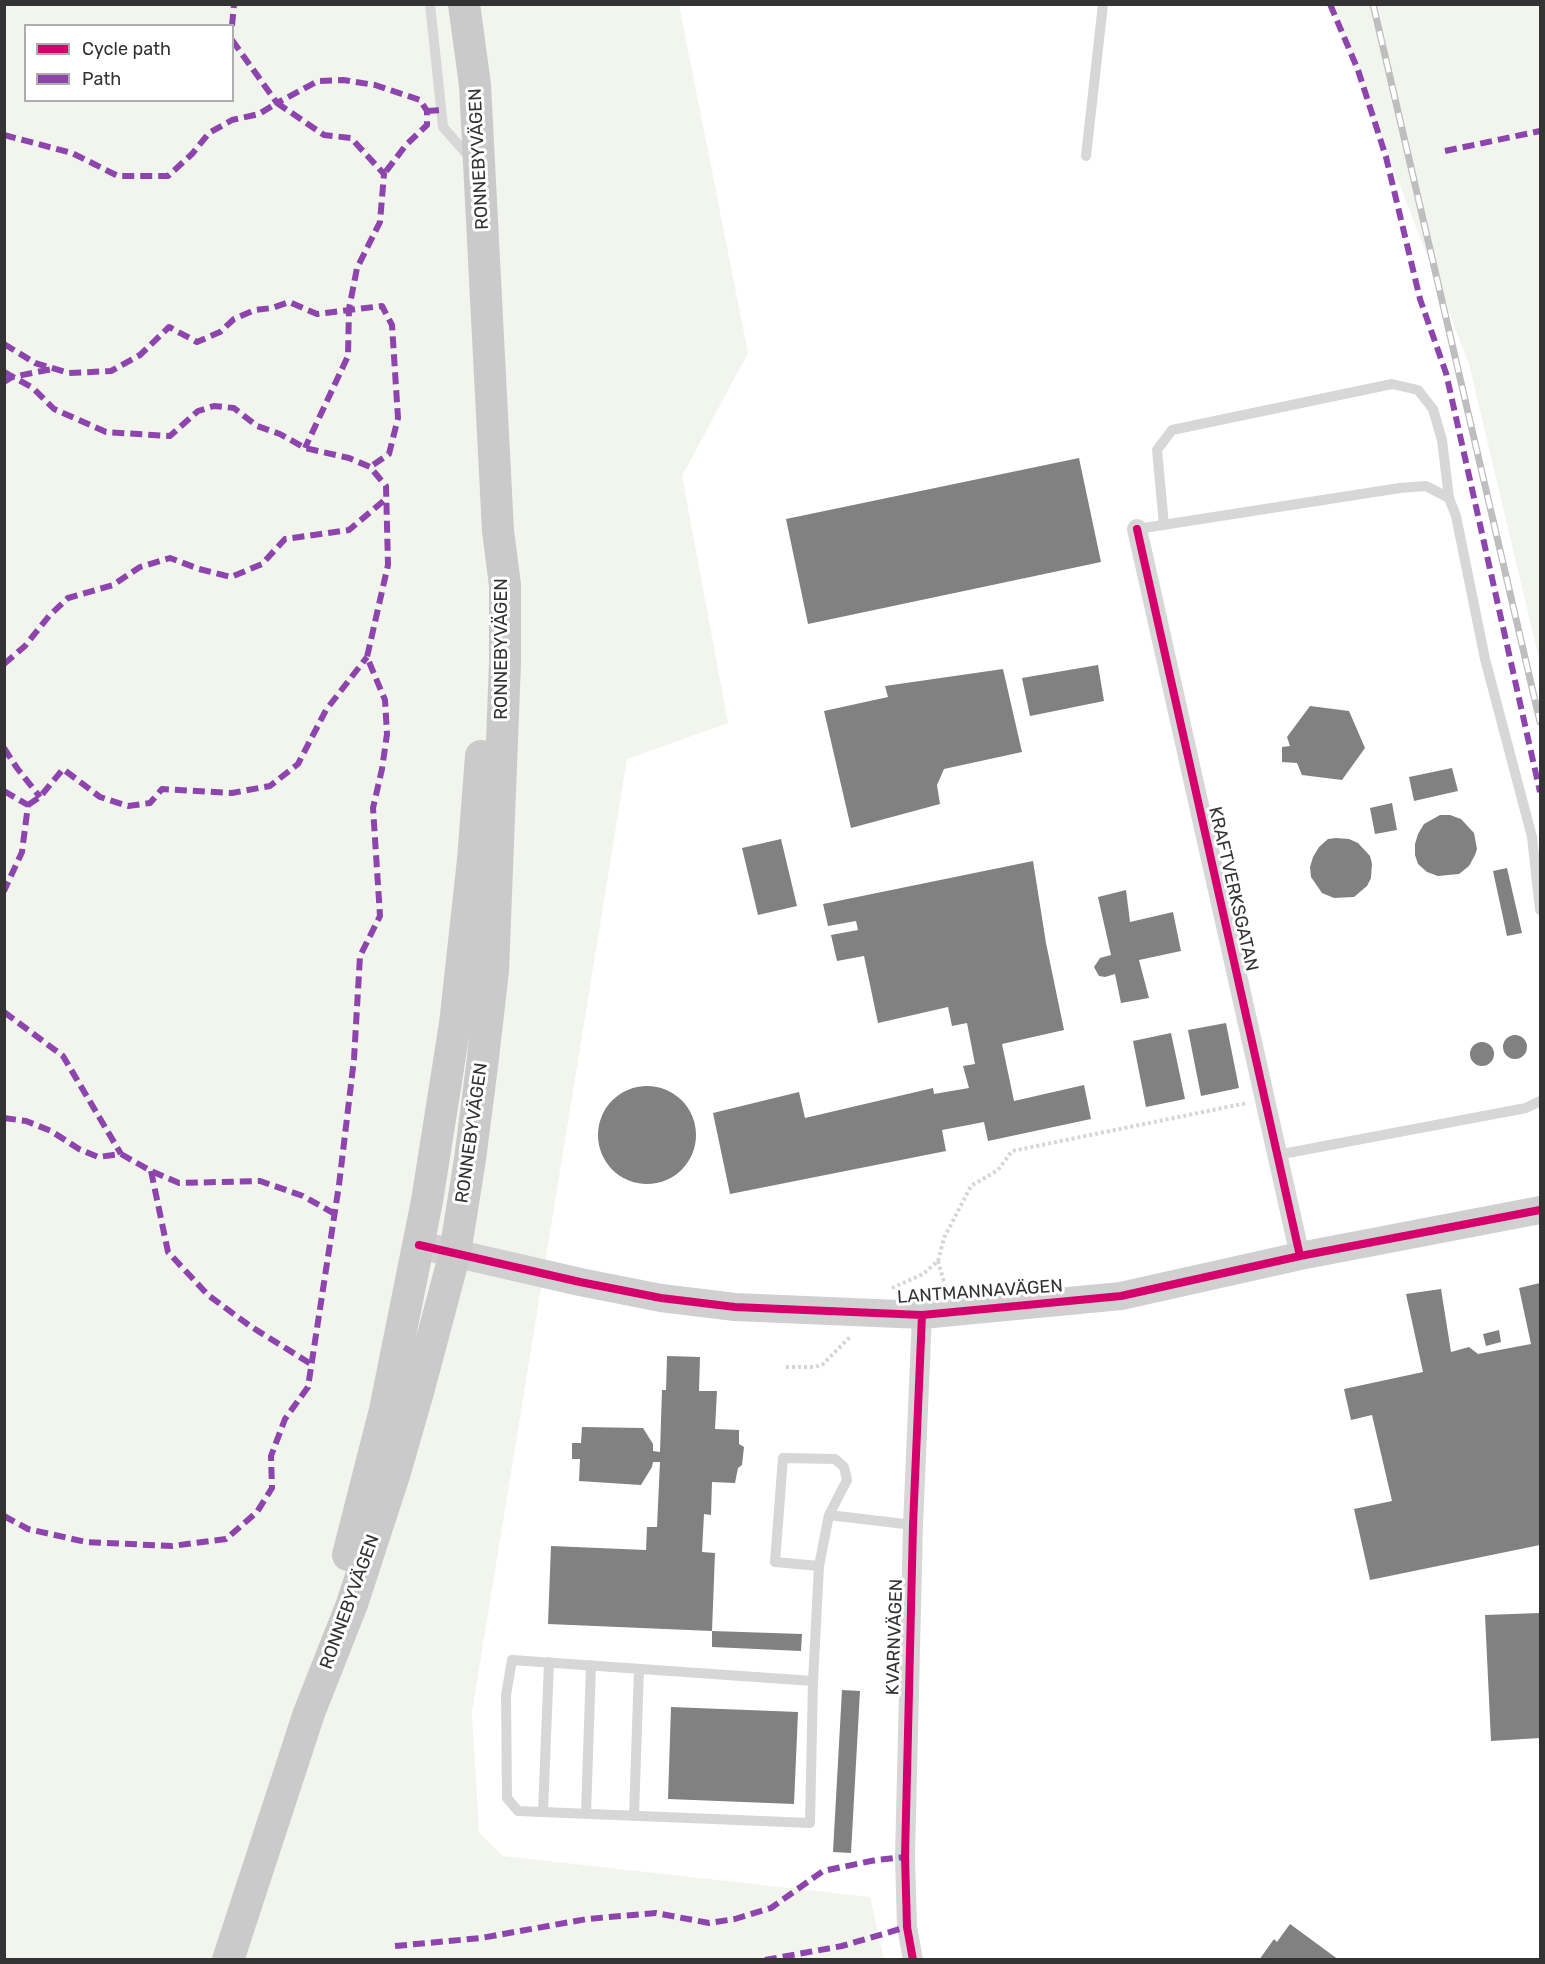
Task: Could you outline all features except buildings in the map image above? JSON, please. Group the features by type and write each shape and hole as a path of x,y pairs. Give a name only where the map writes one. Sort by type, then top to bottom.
{"main road":[{"name":"RONNEBYVÄGEN","path":"228,1959 309,1713 352,1604 392,1483 418,1392 455,1253 470,1159 493,971 505,663 505,585 498,531 475,85 464,4"},
{"name":"RONNEBYVÄGEN","path":"309,1713 385,1410 419,1245 455,1024 473,860 488,651 490,583 498,531"}],"street":[{"name":"KRAFTVERKSGATAN","path":"1137,529 1300,1256"},
{"name":"LANTMANNAVÄGEN","path":"419,1245 660,1298 735,1307 934,1314 1121,1296 1300,1256 1540,1210"},
{"name":"KVARNVÄGEN","path":"913,1959 907,1927 905,1857 914,1526 934,1314"}],"lane":[{"path":"430,4 443,127 479,168"},
{"path":"1086,156 1103,4"},
{"path":"1164,525 1157,450 1172,430 1392,384 1418,390 1433,409 1442,440 1449,498 1456,516 1485,659 1532,837 1540,910"},
{"path":"1137,529 1401,488 1426,486 1449,498"},
{"path":"1277,1155 1526,1108 1540,1101"},
{"path":"813,1681 512,1660 506,1695 507,1798 518,1811 810,1822 813,1681 819,1566 829,1515 847,1480 844,1467 835,1459 783,1458 775,1562 819,1566"},
{"path":"829,1515 914,1526"},
{"path":"543,1812 549,1662"},
{"path":"586,1814 591,1665"},
{"path":"634,1815 639,1668"}],"path":[{"path":"934,1314 946,1287 938,1261 944,1238 971,1186 998,1170 1012,1151 1265,1099"},
{"path":"786,1367 823,1365 869,1313 880,1289 894,1288 923,1274 938,1261"}],"shaded area":[{"path":"5,5 679,5 748,353 682,476 728,723 627,759 472,1712 479,1833 503,1856 870,1897 884,1959 5,1960"},
{"path":"1330,5 1540,5 1540,663 1469,364"}],"railway":[{"path":"1373,4 1540,722"}],"marked path":[{"path":"232,24 234,4"},
{"path":"1330,4 1358,70 1386,157 1420,299 1446,373 1540,792"},
{"path":"234,43 277,103 318,81 343,80 375,85 420,100 427,111 427,125 406,145 384,174"},
{"path":"4,135 72,153 118,176 168,176 192,154 209,133 232,120 259,114 277,103 324,135 351,138 384,174 380,222 357,268 349,309 348,356 305,448"},
{"path":"427,111 441,110"},
{"path":"1445,151 1540,131"},
{"path":"4,344 35,363 69,373 111,371 140,355 169,327 197,342 220,332 234,319 255,310 272,308 289,302 317,314 382,306 392,325 398,418 389,454 370,467"},
{"path":"4,382 12,377 52,369"},
{"path":"4,372 33,388 54,409 106,432 170,436 198,411 214,406 234,408 257,426 280,434 305,448 349,458 370,467 386,486 388,565 367,657 385,700 387,734 373,808 380,916 360,956 354,1059 339,1185 308,1387 285,1419 271,1456 272,1488 257,1512 226,1539 172,1546 86,1542 28,1529 4,1516"},
{"path":"4,664 25,646 49,616 68,598 113,585 140,567 170,558 199,569 231,577 262,564 285,539 349,530 387,498"},
{"path":"28,805 40,797 63,769 100,797 128,806 150,803 162,789 232,793 270,786 298,764 326,710 367,657"},
{"path":"4,748 40,797"},
{"path":"4,791 28,805 22,852 4,891"},
{"path":"4,1012 63,1056 121,1154"},
{"path":"4,1118 26,1121 51,1131 79,1149 98,1157 121,1154 179,1183 260,1181 303,1196 335,1214"},
{"path":"151,1171 168,1252 208,1295 250,1326 311,1364"},
{"path":"395,1946 481,1938 587,1919 656,1913 709,1923 735,1919 771,1908 823,1871 876,1860 905,1857"},
{"path":"765,1960 842,1946 907,1927"}],"cycle path":[{"path":"1137,529 1300,1256"},
{"path":"419,1245 661,1298 735,1307 922,1315 1121,1296 1300,1256 1540,1210"},
{"path":"913,1960 907,1927 905,1857 913,1525 922,1315"}]}
